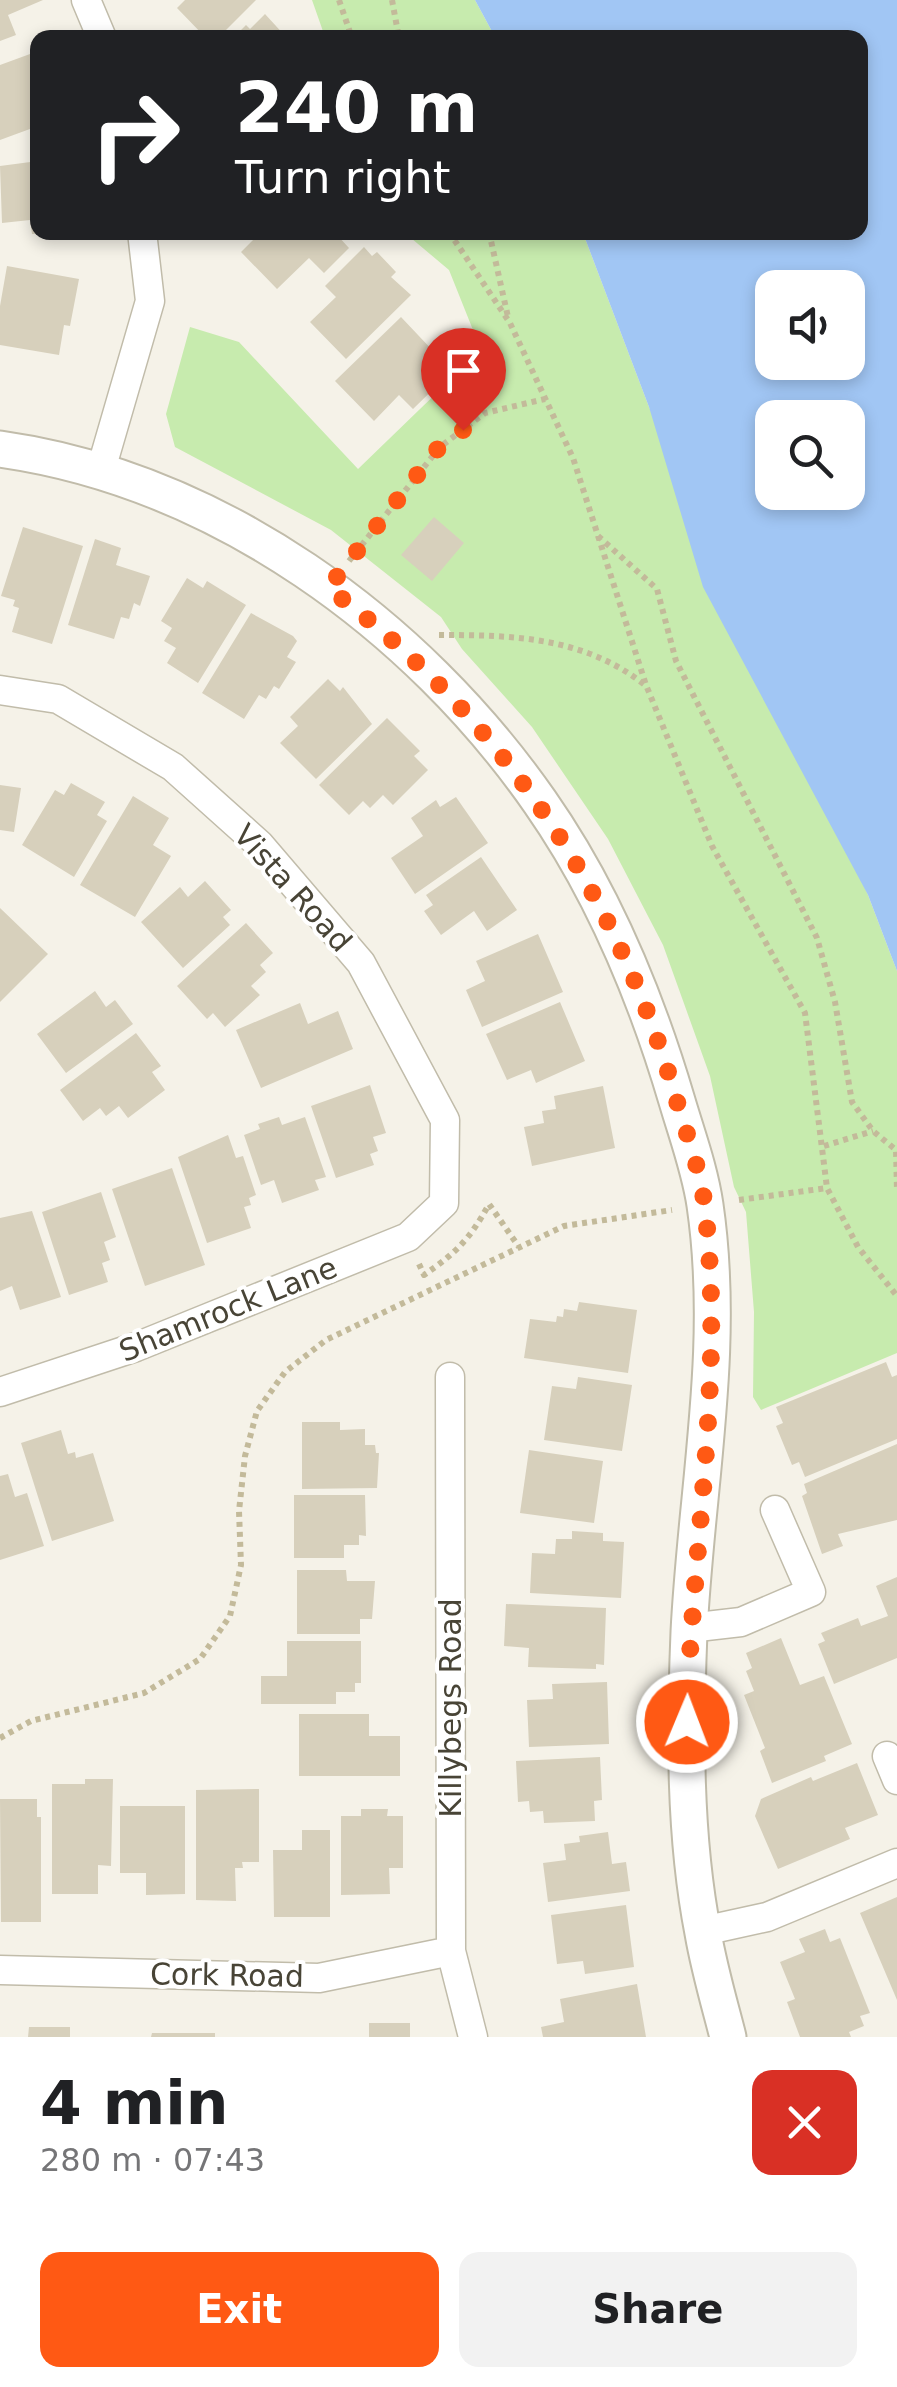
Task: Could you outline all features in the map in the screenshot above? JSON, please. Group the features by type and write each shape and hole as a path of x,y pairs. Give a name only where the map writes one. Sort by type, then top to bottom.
{"street":[{"path":"86,0 99,30"},
{"path":"100,473 150,301 143,240"},
{"path":"0,449 100,473 200,510 290,560 388,634 461,706 540,802 608,917 657,1032 705,1205 711,1411 690,1628 690,1826 702,1931 728,2037"},
{"name":"Vista Road","path":"0,690 58,699 173,767 260,845 360,963 445,1120 444,1203"},
{"name":"Shamrock Lane","path":"0,1392 136,1347 408,1237 444,1203"},
{"name":"Killybegs Road","path":"450,1377 451,1950 473,2037"},
{"path":"690,1628 741,1622 812,1592 776,1510"},
{"path":"702,1931 767,1917 897,1863"},
{"name":"Cork Road","path":"0,1970 319,1978 451,1950"}],"path":[{"path":"338,0 349,30"},
{"path":"392,0 398,30"},
{"path":"454,240 510,323 573,458 646,686 712,846 805,1013 827,1188 858,1247 897,1296"},
{"path":"491,240 510,323"},
{"path":"328,588 440,446 485,413 545,399"},
{"path":"596,534 657,589 676,662 817,938 835,1002 852,1102 873,1131 896,1150 897,1190"},
{"path":"388,634 503,635 567,644 616,662 646,686"},
{"path":"824,1146 873,1131"},
{"path":"0,1738 31,1721 144,1694 200,1659 230,1616 240,1565 238,1511 244,1456 258,1411 284,1372 326,1340 564,1226 827,1188"},
{"path":"408,1237 424,1275 470,1238 488,1204 520,1247"}],"green space":[{"path":"312,0 475,0 491,30 323,30"},
{"path":"413,240 586,240 649,407 868,895 897,971 897,1353 761,1410 753,1397 754,1312 746,1212 734,1187 710,1076 663,945 608,839 532,727 462,649 441,617 331,530 175,447 166,414 190,327 239,342 358,469 481,350 449,270"}],"water":[{"path":"475,0 897,0 897,971 868,895 703,587 649,407 586,240 868,240 868,30 491,30"}],"building":[{"path":"0,0 43,0 8,15 16,35 0,41"},
{"path":"185,0 256,0 226,30 198,30 177,8"},
{"path":"265,14 280,30 241,30 246,25 250,29"},
{"path":"30,54 30,129 0,140 0,65"},
{"path":"30,162 30,220 2,223 0,166"},
{"path":"253,240 342,240 349,248 324,273 309,258 277,289 241,252"},
{"path":"364,247 372,256 377,252 396,272 391,277 411,295 346,359 310,322 336,297 325,286"},
{"path":"7,266 79,279 70,326 64,325 59,355 0,345 0,306"},
{"path":"401,317 452,371 413,409 399,395 374,421 335,381"},
{"path":"434,517 464,543 432,581 401,555"},
{"path":"23,527 83,546 52,644 12,632 19,608 13,606 15,600 1,596"},
{"path":"95,539 121,548 116,565 150,576 140,606 134,603 129,619 121,617 114,639 68,625"},
{"path":"187,578 203,588 207,581 246,605 198,683 167,663 176,648 164,641 172,628 161,621"},
{"path":"251,613 293,636 297,641 287,657 296,662 279,689 274,686 266,699 259,695 244,719 202,693"},
{"path":"328,679 340,691 343,687 372,724 316,779 280,743 298,726 290,717"},
{"path":"387,718 420,751 414,756 428,770 393,805 383,795 370,808 363,801 349,815 319,785"},
{"path":"71,783 105,802 97,815 107,821 74,877 22,845 55,790 64,795"},
{"path":"0,785 21,788 14,832 0,830"},
{"path":"133,796 169,818 153,845 171,856 135,917 80,885"},
{"path":"456,797 488,843 415,894 391,858 423,836 411,818 436,800 440,807"},
{"path":"481,857 517,910 487,931 474,911 441,935 424,911 433,905 426,895"},
{"path":"205,881 231,910 223,917 230,925 183,968 141,922 180,887 188,897"},
{"path":"0,908 48,954 0,1002"},
{"path":"246,923 273,953 260,965 266,972 251,986 260,995 225,1027 213,1013 207,1019 177,986"},
{"path":"538,934 563,992 482,1027 466,990 485,981 476,961"},
{"path":"95,991 106,1007 115,1000 133,1024 66,1073 37,1034"},
{"path":"560,1002 585,1061 536,1083 531,1070 507,1080 486,1034"},
{"path":"300,1003 308,1024 338,1011 353,1049 261,1088 236,1030"},
{"path":"136,1033 161,1066 152,1072 165,1090 128,1118 119,1106 106,1116 100,1108 83,1121 60,1090"},
{"path":"370,1085 386,1133 373,1137 378,1151 370,1154 374,1165 336,1178 311,1106"},
{"path":"603,1086 615,1148 532,1166 524,1127 544,1123 542,1111 556,1109 554,1096"},
{"path":"279,1117 282,1125 305,1117 326,1177 315,1180 319,1190 282,1203 274,1180 261,1185 244,1135 260,1129 258,1124"},
{"path":"228,1135 236,1158 243,1156 256,1195 249,1198 251,1205 244,1207 251,1228 207,1243 178,1157"},
{"path":"172,1168 205,1265 145,1286 112,1189"},
{"path":"101,1192 116,1237 104,1242 110,1260 102,1263 108,1282 69,1295 42,1212"},
{"path":"32,1211 61,1297 20,1310 12,1286 0,1291 0,1218"},
{"path":"579,1302 637,1310 628,1373 524,1358 530,1319 556,1322 557,1316 563,1317 564,1309 577,1311"},
{"path":"886,1362 892,1377 897,1375 897,1439 805,1477 799,1462 792,1465 776,1426 783,1423 776,1407"},
{"path":"578,1377 632,1385 622,1451 544,1440 552,1386 576,1389"},
{"path":"302,1422 340,1422 340,1430 365,1429 365,1445 375,1445 379,1453 377,1488 302,1489"},
{"path":"61,1430 68,1454 75,1452 76,1458 93,1453 114,1521 52,1541 21,1443"},
{"path":"897,1444 897,1520 838,1534 843,1546 822,1554 802,1496 807,1493 804,1484"},
{"path":"529,1450 603,1461 594,1523 520,1513"},
{"path":"8,1474 15,1497 27,1493 44,1546 0,1560 0,1476"},
{"path":"294,1495 365,1495 366,1536 359,1535 359,1545 344,1545 344,1558 294,1558"},
{"path":"572,1531 603,1533 603,1541 624,1542 621,1598 530,1593 532,1553 555,1554 556,1539 572,1539"},
{"path":"297,1570 346,1570 347,1581 375,1581 372,1619 360,1619 360,1634 297,1634"},
{"path":"897,1577 897,1658 834,1684 818,1644 825,1641 821,1633 858,1618 861,1626 888,1616 876,1586"},
{"path":"506,1604 606,1608 604,1665 596,1664 596,1669 528,1667 529,1648 504,1646"},
{"path":"781,1638 800,1685 824,1676 852,1744 824,1756 826,1761 772,1783 760,1751 765,1748 744,1695 754,1691 746,1671 752,1668 746,1653"},
{"path":"287,1641 361,1641 361,1683 355,1683 355,1692 336,1692 336,1704 261,1704 261,1676 287,1676"},
{"path":"607,1682 609,1744 529,1747 527,1700 553,1699 552,1684"},
{"path":"299,1714 369,1714 369,1736 400,1736 400,1776 299,1776"},
{"path":"600,1757 602,1800 594,1801 595,1821 544,1823 543,1811 530,1812 529,1801 518,1802 516,1761"},
{"path":"857,1763 878,1815 845,1828 850,1839 778,1869 755,1816 761,1799 811,1777 813,1781"},
{"path":"85,1779 113,1779 111,1866 98,1865 98,1894 52,1894 52,1784 85,1784"},
{"path":"259,1789 259,1862 242,1862 243,1868 235,1868 236,1901 196,1900 196,1790"},
{"path":"0,1799 37,1799 37,1817 41,1817 41,1922 1,1922"},
{"path":"120,1806 185,1806 185,1894 146,1895 146,1873 120,1873"},
{"path":"361,1809 388,1809 387,1816 403,1816 403,1868 389,1868 390,1894 341,1895 341,1816 361,1816"},
{"path":"302,1830 330,1830 330,1917 274,1917 273,1850 302,1850"},
{"path":"608,1832 612,1864 626,1862 630,1891 548,1902 543,1863 566,1860 564,1844 580,1842 579,1836"},
{"path":"897,1897 897,2000 860,1913"},
{"path":"626,1905 634,1967 585,1974 583,1961 557,1964 551,1915"},
{"path":"825,1929 830,1942 840,1938 870,2013 860,2016 864,2026 849,2032 851,2037 800,2037 787,2002 795,1999 780,1962 805,1952 799,1939"},
{"path":"637,1984 646,2037 543,2037 541,2027 564,2022 560,1999"},
{"path":"369,2023 410,2023 410,2037 369,2037"},
{"path":"29,2027 70,2027 70,2037 28,2037"},
{"path":"152,2033 215,2033 215,2037 151,2037"}],"route":[{"path":"463,430 440,446 328,588 378,625 461,706 540,802 608,917 657,1032 705,1205 709,1278 711,1411 690,1628 687,1722"}]}
